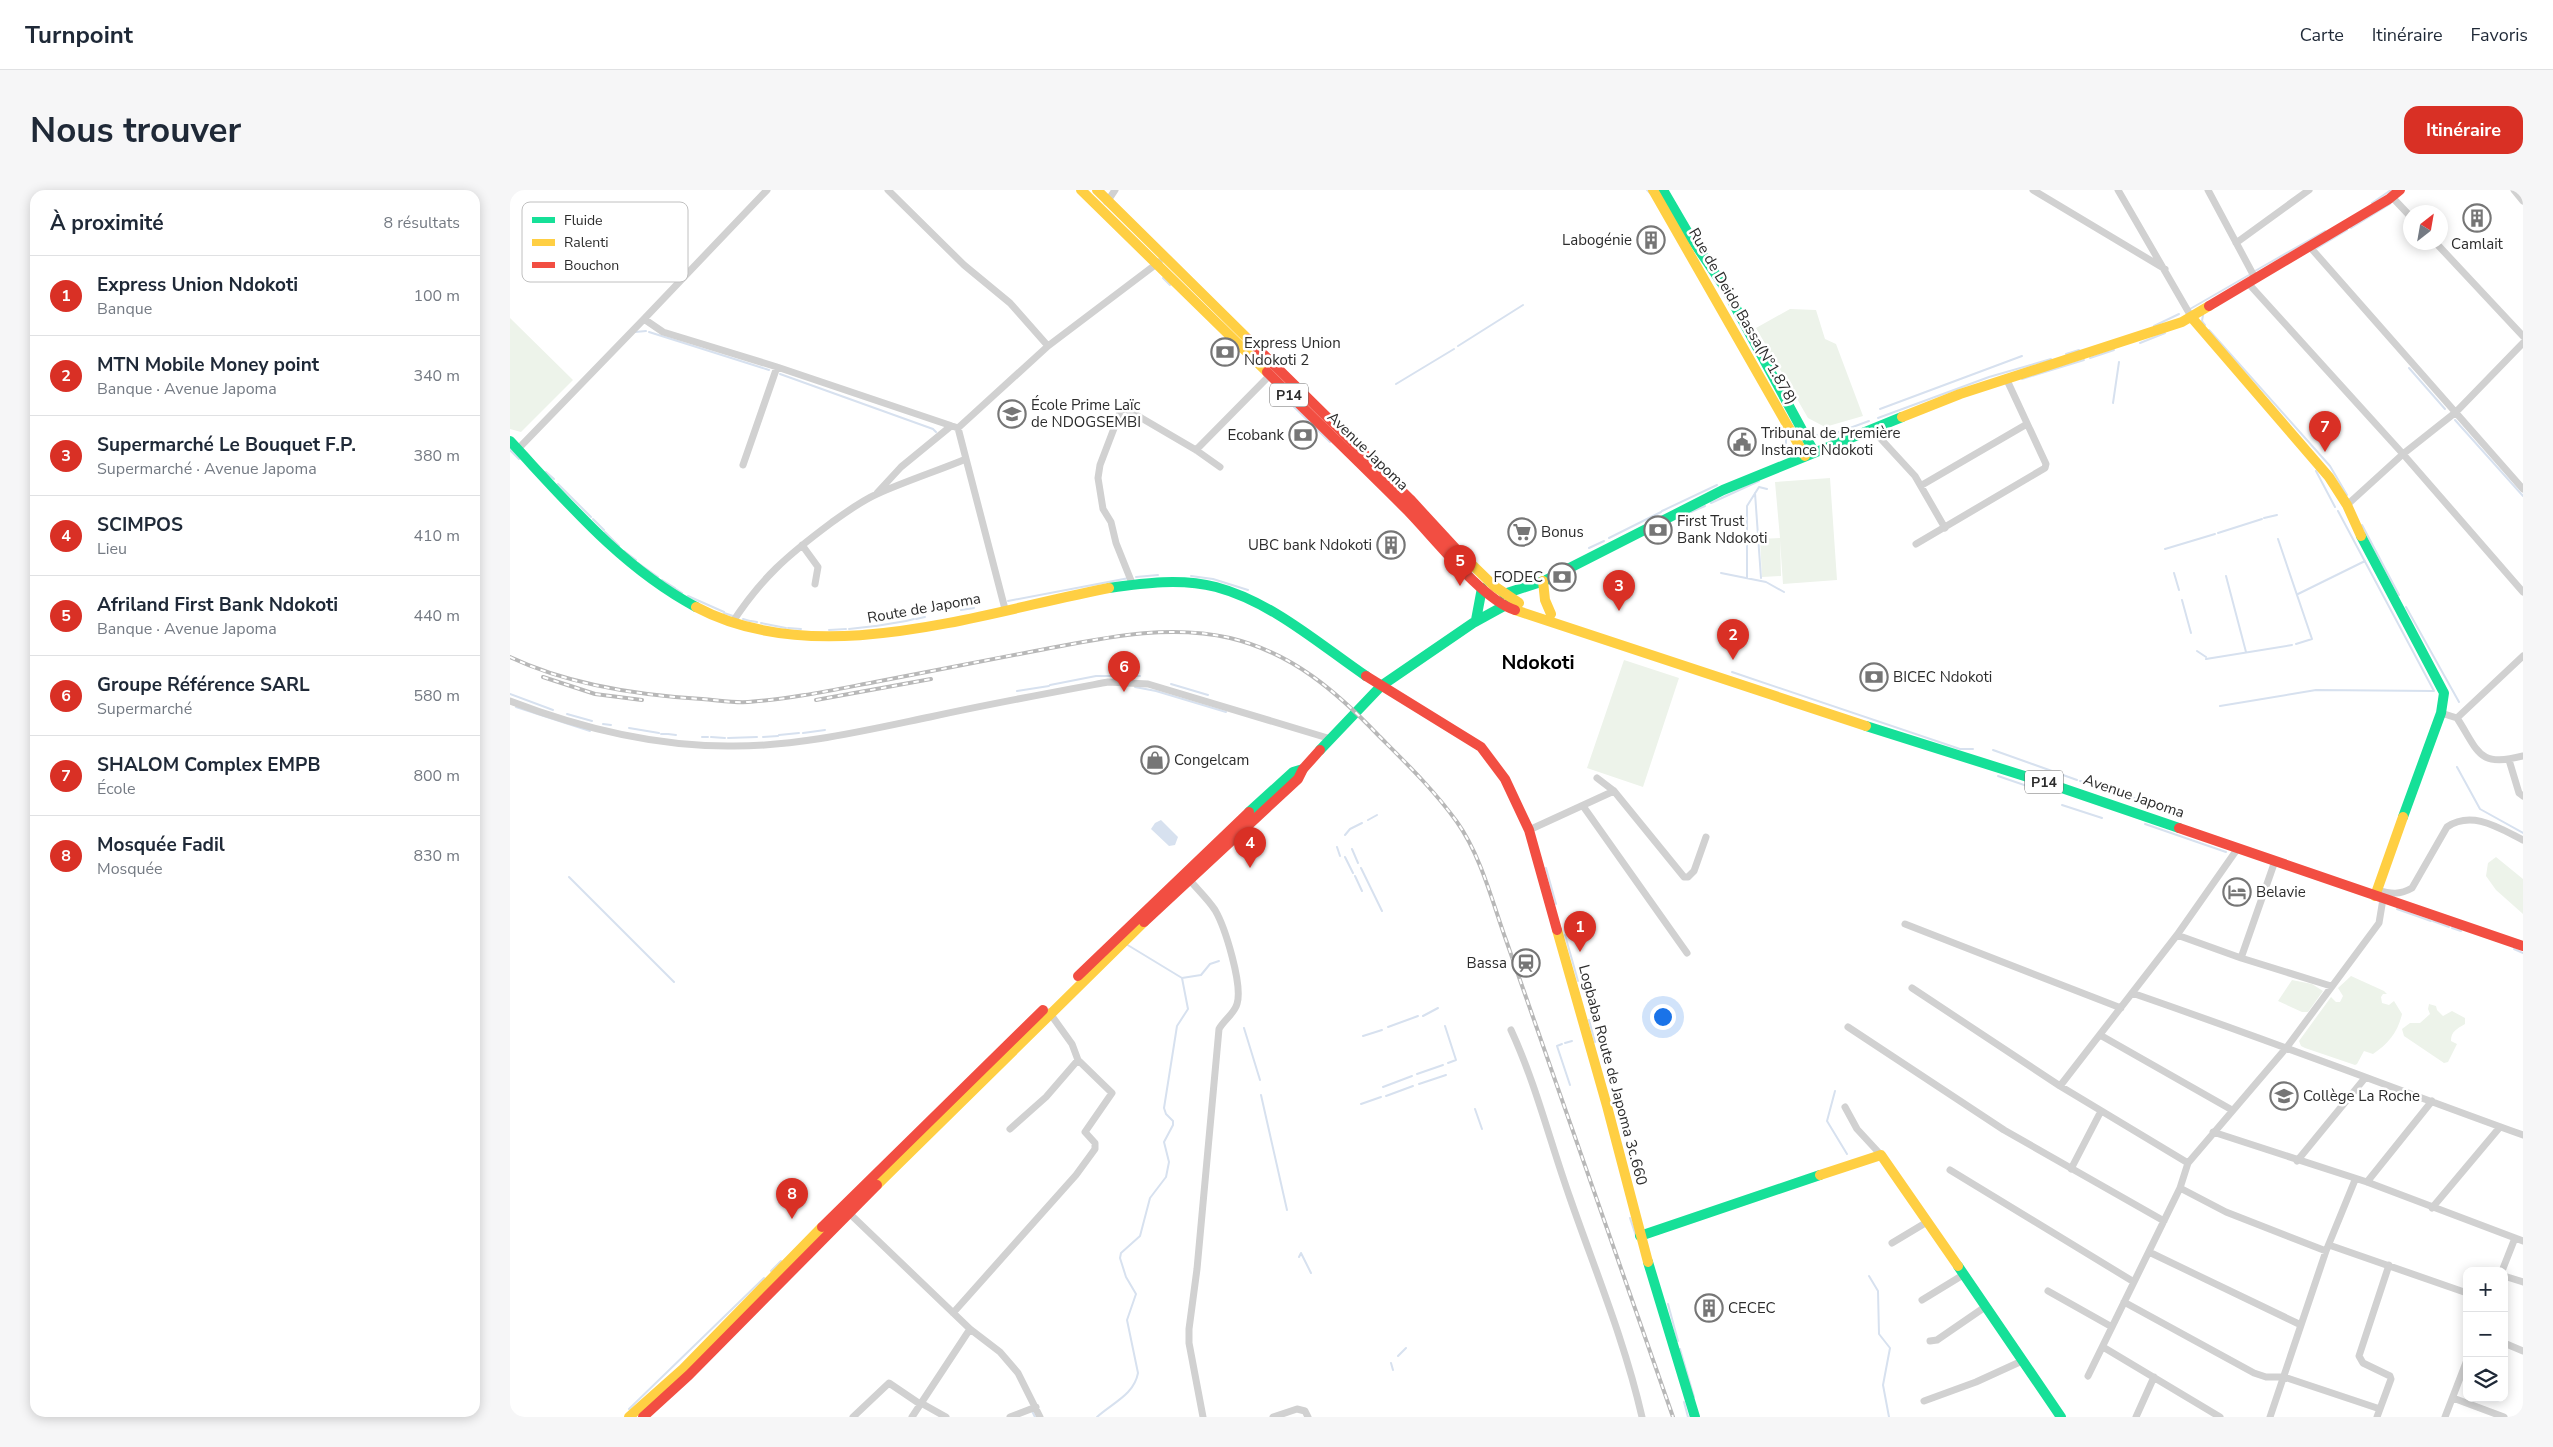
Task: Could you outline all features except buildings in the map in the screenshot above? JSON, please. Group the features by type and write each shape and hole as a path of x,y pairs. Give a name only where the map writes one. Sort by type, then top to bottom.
{"main road":[{"name":"Avenue Japoma","path":"1082,190 1100,209 1160,261 1500,597"},
{"name":"Avenue Japoma","path":"1097,190 1160,261 1269,376 1407,510 1482,588 1510,604 1628,648 2056,786 2379,895 2523,946"},
{"name":"Rue de Deido Bassa(N°1.878)","path":"1654,190 1810,454"},
{"path":"1663,190 1691,238 1725,288 1810,454"},
{"path":"1475,621 1500,597 1543,581 1723,490 1960,394 2127,341 2192,318 2397,192"},
{"path":"2192,318 2323,469 2347,505 2361,536 2441,685 2444,702 2441,713 2379,895"},
{"name":"Route de Japoma","path":"510,441 609,546 629,564 675,596 732,623 783,634 839,636 892,630 1132,583 1188,582 1212,585 1240,594 1267,608 1381,686"},
{"path":"643,1417 774,1283 849,1212 1152,908 1241,826 1298,779 1303,769 1381,686 1475,621 1510,604 1543,581"},
{"path":"1543,581 1545,600 1551,614"},
{"path":"1475,621 1480,607 1482,588"},
{"name":"Avenue Japoma","path":"1510,604 1551,614 1563,624"},
{"name":"Logbaba Route de Japoma 3c.660","path":"1381,686 1481,747 1505,779 1529,830 1607,1106 1640,1236 1680,1374 1695,1417"},
{"path":"774,1283 891,1157 1048,1011"},
{"path":"1640,1236 1881,1154 2061,1417"},
{"path":"630,1417 686,1372"}],"street":[{"path":"688,273 767,190"},
{"path":"888,190 964,265 1010,303 1048,346"},
{"path":"1100,209 1115,190"},
{"path":"2033,190 2165,269"},
{"path":"2118,190 2192,318"},
{"path":"2208,190 2236,243 2251,281 2523,592"},
{"path":"2236,243 2309,190"},
{"path":"2514,190 2523,201"},
{"path":"2397,192 2404,205"},
{"path":"2310,247 2523,489"},
{"path":"2442,250 2523,336"},
{"path":"732,623 757,587 789,554 875,495 901,467 955,427 1048,346 1160,261"},
{"path":"518,449 679,282"},
{"path":"644,319 664,332 777,367 955,427"},
{"path":"2347,505 2404,454 2456,412 2523,344"},
{"path":"743,465 777,367"},
{"path":"1196,450 1269,376"},
{"path":"1916,544 2045,468 2046,464 2006,378"},
{"path":"1132,583 1116,543 1111,522 1102,509 1098,478 1100,465 1120,410 1126,409 1196,450 1220,467"},
{"path":"1922,485 2027,424"},
{"path":"955,427 966,460 1005,609"},
{"path":"1880,438 1922,485 1945,528"},
{"path":"875,495 966,460"},
{"path":"802,545 818,567 815,584"},
{"path":"2457,718 2523,656"},
{"path":"510,701 562,721 604,732 666,742 729,746 775,744 822,738 1108,682 1127,681 1148,684 1331,739"},
{"path":"2441,713 2457,718 2482,756 2496,762 2523,756"},
{"path":"2509,760 2519,793 2523,796"},
{"path":"1597,778 1614,791 1684,877 1688,878 1694,871 1706,837"},
{"path":"1529,830 1614,791"},
{"path":"1583,806 1687,953"},
{"path":"2088,1376 2180,1188 2188,1163 2287,1047 2379,923 2379,895 2403,893 2412,888 2447,827 2453,823 2481,820 2523,840"},
{"path":"2060,1086 2177,934 2238,848"},
{"path":"2241,958 2276,861"},
{"path":"1186,876 1215,910 1228,942 1236,974 1238,1003 1219,1029 1198,1268 1189,1329 1189,1343 1203,1417"},
{"path":"1905,924 2121,1008"},
{"path":"2177,934 2241,958 2331,986"},
{"path":"1912,988 2060,1086 2188,1163"},
{"path":"2132,993 2287,1047 2365,1078 2523,1135"},
{"path":"953,1313 1076,1176 1095,1149 1094,1143 1085,1132 1112,1093 1078,1060 1072,1044 1048,1011"},
{"path":"1848,1027 2004,1130 2164,1221"},
{"path":"1511,1030 1527,1067 1569,1197 1604,1290 1642,1417"},
{"path":"2100,1035 2232,1110"},
{"path":"1010,1129 1046,1097 1078,1060"},
{"path":"2297,1161 2365,1078"},
{"path":"2368,1182 2432,1101"},
{"path":"1845,1107 1857,1129 1881,1154"},
{"path":"2071,1169 2102,1111"},
{"path":"2432,1208 2500,1127"},
{"path":"2213,1132 2355,1180 2368,1182 2432,1208 2523,1241"},
{"path":"1950,1170 2134,1282"},
{"path":"2270,1417 2328,1248 2355,1180"},
{"path":"2180,1188 2226,1212 2328,1248 2388,1265 2463,1291"},
{"path":"849,1212 970,1329 1000,1352 1018,1373 1040,1417"},
{"path":"1892,1243 1927,1222"},
{"path":"2504,1267 2515,1238"},
{"path":"2149,1252 2301,1325"},
{"path":"2377,1417 2392,1379 2390,1376 2363,1363 2359,1356 2388,1265"},
{"path":"1922,1300 1963,1275"},
{"path":"2508,1277 2523,1282"},
{"path":"2048,1291 2112,1327"},
{"path":"2124,1302 2254,1372 2266,1377 2284,1377 2380,1409"},
{"path":"1930,1341 1942,1337 1985,1308"},
{"path":"912,1417 970,1329"},
{"path":"2508,1344 2523,1350"},
{"path":"2103,1347 2220,1417"},
{"path":"1924,1401 1976,1382 2022,1361"},
{"path":"2445,1417 2463,1371"},
{"path":"2136,1417 2154,1377"},
{"path":"853,1417 889,1383 946,1417"},
{"path":"2453,1398 2504,1417"},
{"path":"1010,1417 1036,1407"},
{"path":"1273,1417 1297,1409 1304,1411 1308,1417"}],"shaded area":[{"path":"1790,309 1816,310 1825,339 1836,344 1863,416 1825,427 1808,418 1756,328"},
{"path":"510,318 573,380 521,432 510,429"},
{"path":"1830,478 1837,580 1783,584 1780,540 1781,576 1762,577 1760,539 1780,538 1775,482"},
{"path":"1624,660 1679,678 1643,787 1587,768"},
{"path":"1161,820 1178,837 1175,845 1169,846 1151,829 1155,823"},
{"path":"2496,857 2523,879 2523,914 2496,890 2486,876 2488,863"},
{"path":"2351,976 2384,991 2387,994 2383,994 2381,997 2382,1003 2389,1005 2394,1001 2402,1014 2395,1032 2388,1042 2373,1054 2364,1051 2355,1065 2305,1048 2301,1046 2299,1041 2331,997 2336,1002 2340,1002 2343,996 2338,988"},
{"path":"2292,980 2312,984 2323,991 2308,1012 2302,1012 2278,1001"},
{"path":"2429,1004 2436,1006 2443,1016 2452,1011 2465,1018 2465,1024 2452,1035 2451,1041 2457,1044 2448,1062 2444,1063 2404,1036 2402,1029 2410,1023 2420,1023 2430,1014"}],"waterway":[{"path":"1647,190 1652,195"},
{"path":"2372,203 2391,190"},
{"path":"2351,228 2390,204"},
{"path":"2317,248 2347,230"},
{"path":"2255,271 2325,231"},
{"path":"2190,309 2249,275"},
{"path":"1163,278 1170,285"},
{"path":"1458,346 1523,305"},
{"path":"2154,326 2179,314"},
{"path":"2203,315 2202,321 2205,325"},
{"path":"2209,330 2330,466 2347,495"},
{"path":"635,332 646,331"},
{"path":"649,332 769,370"},
{"path":"2140,343 2165,333"},
{"path":"1396,384 1454,349"},
{"path":"2066,354 2079,350"},
{"path":"2090,358 2114,350"},
{"path":"1880,409 2022,356"},
{"path":"1878,418 1989,377 2051,359"},
{"path":"2022,379 2084,360"},
{"path":"2113,403 2119,362"},
{"path":"2409,368 2445,409"},
{"path":"780,374 933,429 936,432"},
{"path":"1290,403 1330,442"},
{"path":"2455,420 2523,496"},
{"path":"1811,435 1828,436 1869,421"},
{"path":"1777,455 1786,443 1786,432"},
{"path":"510,450 519,459"},
{"path":"2316,471 2335,507"},
{"path":"546,472 554,479"},
{"path":"1711,503 1759,481"},
{"path":"558,484 591,517"},
{"path":"1662,511 1717,485"},
{"path":"1747,578 1747,506 1759,487 1767,489"},
{"path":"1755,493 1761,578"},
{"path":"1691,512 1705,506"},
{"path":"2220,706 2316,690 2434,691 2338,511"},
{"path":"1609,538 1661,512"},
{"path":"2264,518 2277,515"},
{"path":"593,519 604,530"},
{"path":"2218,533 2262,519"},
{"path":"2362,527 2362,525 2399,595"},
{"path":"605,532 619,546"},
{"path":"2165,549 2215,534"},
{"path":"2278,539 2312,639 2296,644"},
{"path":"1589,548 1604,541"},
{"path":"624,551 636,560"},
{"path":"2298,594 2365,561"},
{"path":"638,563 658,577"},
{"path":"1721,573 1766,582 1784,592"},
{"path":"2174,573 2179,590"},
{"path":"1136,577 1158,575"},
{"path":"1191,576 1213,579 1248,590"},
{"path":"2226,576 2246,652"},
{"path":"1008,601 1129,578"},
{"path":"662,580 675,588"},
{"path":"676,589 682,593"},
{"path":"688,596 724,612"},
{"path":"2182,600 2191,633"},
{"path":"2406,607 2459,702"},
{"path":"961,610 974,608"},
{"path":"724,613 733,616"},
{"path":"916,619 925,617"},
{"path":"743,619 750,621"},
{"path":"906,621 914,619"},
{"path":"751,621 757,622"},
{"path":"876,626 906,621"},
{"path":"761,623 786,628"},
{"path":"849,629 875,626"},
{"path":"788,628 801,629"},
{"path":"829,630 846,629"},
{"path":"2206,659 2292,645"},
{"path":"2197,651 2206,657"},
{"path":"1732,672 1960,749 1973,749"},
{"path":"1050,685 1096,676 1140,676"},
{"path":"1171,684 1208,695"},
{"path":"1017,691 1049,686"},
{"path":"1135,687 1156,691 1226,712"},
{"path":"510,694 553,710"},
{"path":"516,707 590,731"},
{"path":"567,714 592,721"},
{"path":"603,724 611,725"},
{"path":"629,728 659,733"},
{"path":"803,733 825,730"},
{"path":"779,735 799,733"},
{"path":"661,734 667,734"},
{"path":"668,734 676,735"},
{"path":"763,737 778,736"},
{"path":"702,737 708,737"},
{"path":"711,737 725,738"},
{"path":"728,738 757,737"},
{"path":"1993,750 2077,780"},
{"path":"2457,767 2480,809 2523,833"},
{"path":"1998,776 2030,787"},
{"path":"2080,781 2097,786"},
{"path":"2100,787 2158,806"},
{"path":"2062,805 2102,818"},
{"path":"1368,820 1377,815"},
{"path":"1345,835 1350,829 1362,823"},
{"path":"2145,824 2226,852"},
{"path":"1337,847 1340,856"},
{"path":"1352,849 1358,863"},
{"path":"1345,857 1353,873"},
{"path":"1361,868 1382,911"},
{"path":"1546,868 1556,904"},
{"path":"1355,876 1362,891"},
{"path":"569,877 674,982"},
{"path":"2397,909 2431,921"},
{"path":"2433,921 2449,927"},
{"path":"2452,928 2461,931"},
{"path":"1565,935 1578,981"},
{"path":"1097,1417 1127,1393 1136,1381 1138,1373 1127,1320 1136,1294 1126,1277 1120,1258 1121,1253 1140,1236 1150,1198 1166,1177 1169,1162 1164,1142 1173,1125 1173,1121 1166,1114 1164,1108 1177,1026 1188,1009 1182,978 1126,944"},
{"path":"2514,949 2523,953"},
{"path":"1182,978 1201,975 1210,964 1219,961"},
{"path":"1423,1016 1438,1008"},
{"path":"1388,1027 1418,1016"},
{"path":"1589,1020 1595,1042"},
{"path":"1445,1026 1456,1060 1448,1063"},
{"path":"1244,1028 1260,1080"},
{"path":"1363,1036 1382,1030"},
{"path":"1565,1043 1572,1041"},
{"path":"1562,1044 1557,1046 1570,1085"},
{"path":"1417,1074 1443,1065"},
{"path":"1419,1084 1446,1075"},
{"path":"1383,1087 1412,1076"},
{"path":"1386,1096 1413,1086"},
{"path":"1835,1091 1827,1121 1847,1154"},
{"path":"1261,1095 1287,1210"},
{"path":"1361,1104 1381,1097"},
{"path":"1475,1109 1482,1129"},
{"path":"1630,1218 1636,1236"},
{"path":"1299,1257 1301,1253 1311,1273"},
{"path":"771,1271 781,1261"},
{"path":"1869,1276 1878,1291 1879,1334 1890,1348 1883,1385 1889,1417"},
{"path":"629,1409 764,1278"},
{"path":"1668,1304 1678,1341"},
{"path":"1398,1356 1406,1348"},
{"path":"1680,1349 1694,1397"},
{"path":"1391,1363 1393,1370"},
{"path":"1684,1402 1688,1417"},
{"path":"1032,1411 1035,1417"}],"railway":[{"path":"510,657 556,675 604,687 653,695 748,702 828,691 1132,634 1181,632 1230,638 1252,645 1273,653 1312,676 1363,719 1420,777 1457,822 1473,849 1491,894 1673,1417"},
{"path":"543,677 595,694 642,700"},
{"path":"816,700 931,679"}],"traffic: fast":[{"path":"1663,190 1691,238 1725,288 1814,452"},
{"path":"1504,594 1544,581 1723,490 1902,417"},
{"path":"510,441 574,510 619,553 643,573 696,607"},
{"path":"2361,536 2444,693 2441,713 2403,817"},
{"path":"1109,588 1176,582 1203,584 1237,594 1276,613 1366,676"},
{"path":"1476,620 1482,588"},
{"path":"1320,750 1381,686 1473,623 1513,601"},
{"path":"1866,726 2056,786 2179,828"},
{"path":"1249,812 1293,772 1303,769"},
{"path":"1640,1236 1820,1175"},
{"path":"1648,1262 1695,1417"},
{"path":"1958,1266 2061,1417"}],"traffic: slow":[{"path":"1081,190 1267,372"},
{"path":"1097,190 1248,339"},
{"path":"1653,190 1805,456"},
{"path":"1902,417 1960,394 2182,322 2209,306"},
{"path":"2192,318 2329,477 2347,505 2361,536"},
{"path":"1456,549 1494,586 1519,603"},
{"path":"1543,581 1545,600 1551,614"},
{"path":"696,607 744,626 794,635 847,636 901,631 955,622 1109,588"},
{"path":"1515,610 1866,726"},
{"path":"2375,896 2403,817"},
{"path":"877,1185 1144,922"},
{"path":"1557,930 1607,1106 1648,1262"},
{"path":"1820,1175 1881,1155 1958,1266"},
{"path":"629,1417 683,1369 822,1227"}],"traffic: jam":[{"path":"2209,306 2389,199 2400,190"},
{"path":"1248,339 1410,499 1456,549"},
{"path":"1267,372 1406,509 1473,581 1502,604 1515,610"},
{"path":"1366,676 1481,747 1505,779 1529,830 1557,930"},
{"path":"1144,922 1298,779 1303,769 1320,750"},
{"path":"1078,976 1249,812"},
{"path":"2179,828 2523,946"},
{"path":"822,1227 1043,1010"},
{"path":"643,1417 689,1375 877,1185"}],"place":[{"name":"Camlait","path":"2477,218"},
{"name":"Labogénie","path":"1651,240"},
{"name":"Express Union Ndokoti 2","path":"1225,352"},
{"name":"École Prime Laïc de NDOGSEMBI","path":"1012,414"},
{"name":"Ecobank","path":"1303,435"},
{"name":"Tribunal de Première Instance Ndokoti","path":"1742,442"},
{"name":"SHALOM Complex EMPB","path":"2325,452"},
{"name":"First Trust Bank Ndokoti","path":"1658,530"},
{"name":"Bonus","path":"1522,532"},
{"name":"UBC bank Ndokoti","path":"1391,545"},
{"name":"FODEC","path":"1562,577"},
{"name":"Afriland First Bank Ndokoti","path":"1460,586"},
{"name":"Supermarché Le Bouquet F.P.","path":"1619,611"},
{"name":"MTN Mobile Money point","path":"1733,660"},
{"name":"BICEC Ndokoti","path":"1874,677"},
{"name":"Groupe Référence SARL","path":"1124,692"},
{"name":"Congelcam","path":"1155,760"},
{"name":"SCIMPOS","path":"1250,868"},
{"name":"Belavie","path":"2237,892"},
{"name":"Express Union Ndokoti","path":"1580,952"},
{"name":"Bassa","path":"1526,963"},
{"name":"Collège La Roche","path":"2284,1096"},
{"name":"Mosquée Fadil","path":"792,1219"},
{"name":"CECEC","path":"1709,1308"}],"district":[{"name":"Ndokoti","path":"1538,662"}]}
